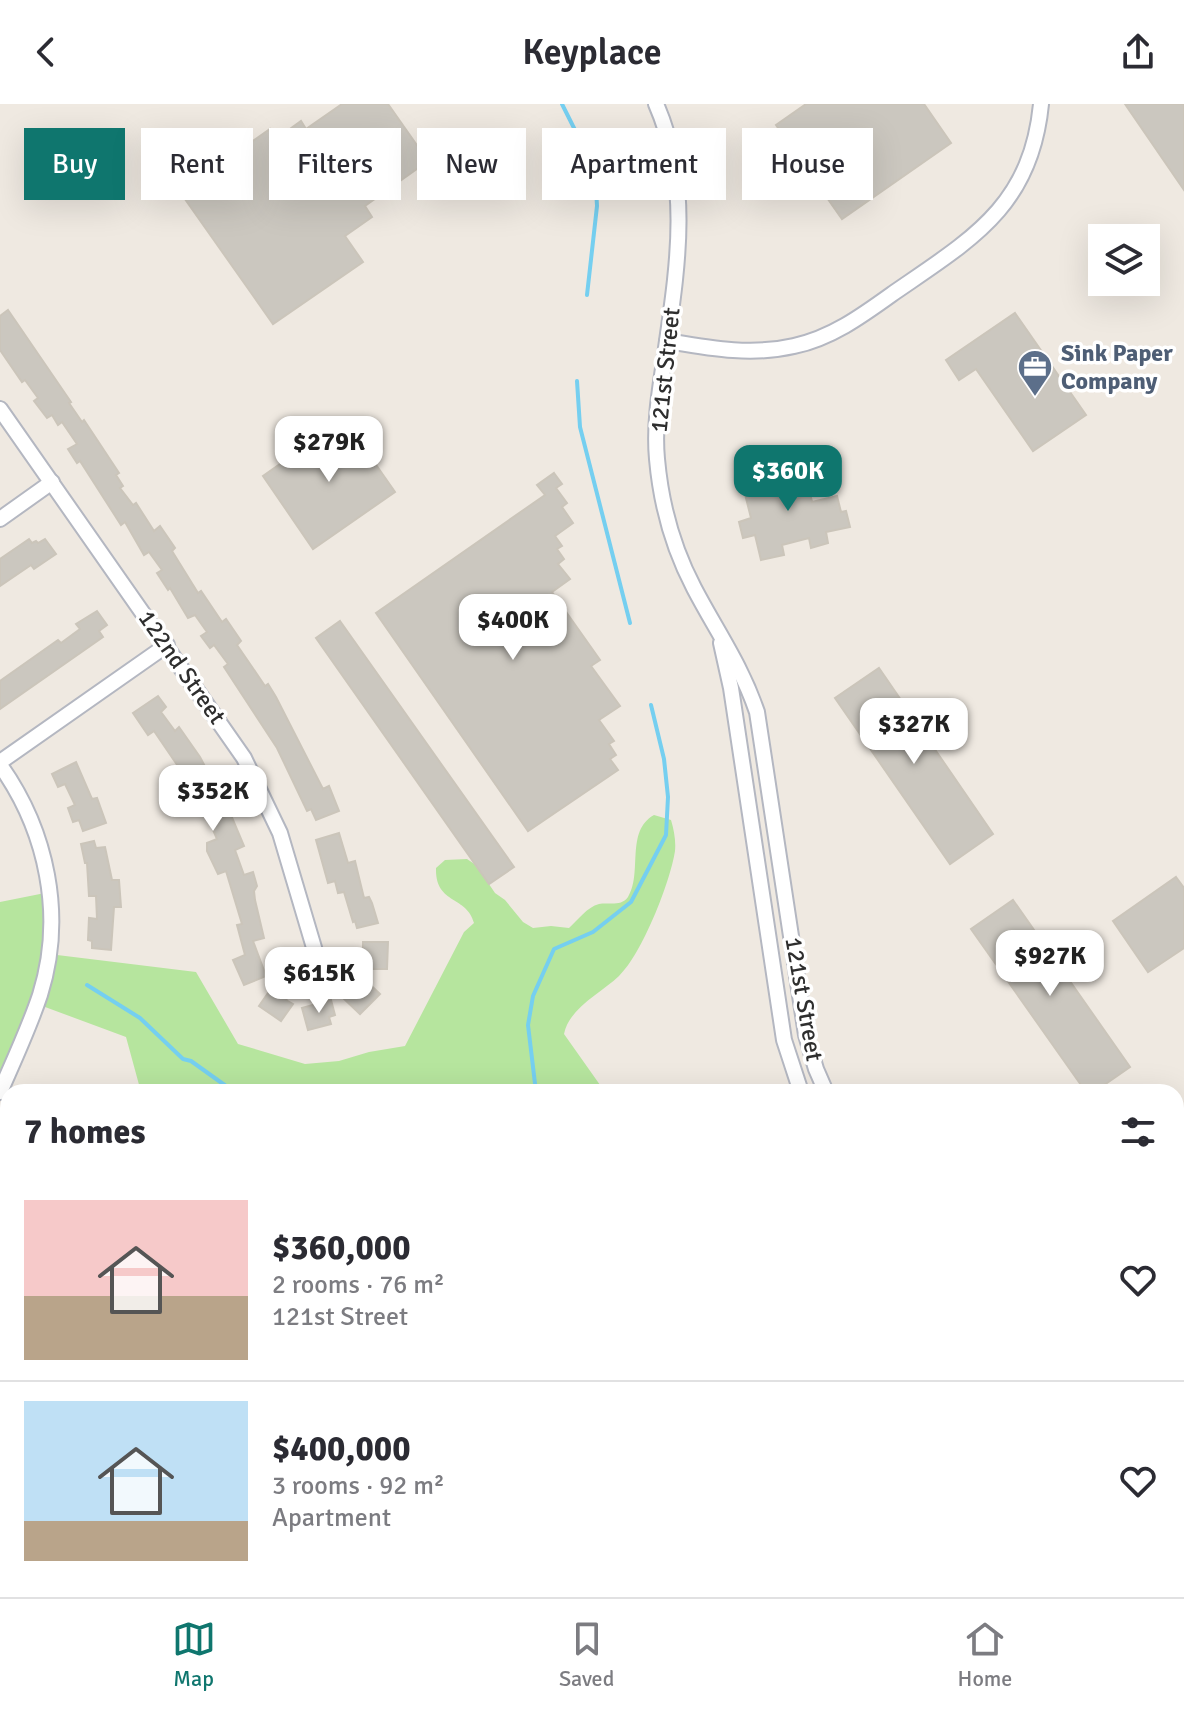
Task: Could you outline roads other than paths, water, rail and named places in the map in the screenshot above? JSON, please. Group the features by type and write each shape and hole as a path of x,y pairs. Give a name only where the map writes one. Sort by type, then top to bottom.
{"street":[{"name":"121st Street","path":"656,104 676,169 680,208 677,269 656,427 661,491 679,557 745,678 757,712 806,1035 823,1084"},
{"path":"667,341 748,352 772,350 819,339 859,318 960,247 996,215 1020,179 1033,148 1041,104"},
{"name":"122nd Street","path":"0,409 236,744 263,795 284,846 315,951"},
{"path":"0,519 52,482"},
{"name":"121st Street","path":"717,627 731,688 784,1040 798,1084"},
{"path":"3,1084 40,994 47,967 51,922 49,880 43,853 25,807 0,764 167,645"}],"waterway":[{"path":"562,104 595,170 597,206 587,295"},
{"path":"577,381 580,427 630,623"},
{"path":"535,1084 528,1025 533,996 554,949 593,932 631,902 666,835 668,797 664,759 651,705"},
{"path":"87,985 140,1018 183,1059 191,1061 223,1084"}],"place":[{"name":"Sink Paper Company","path":"1035,398"}]}
